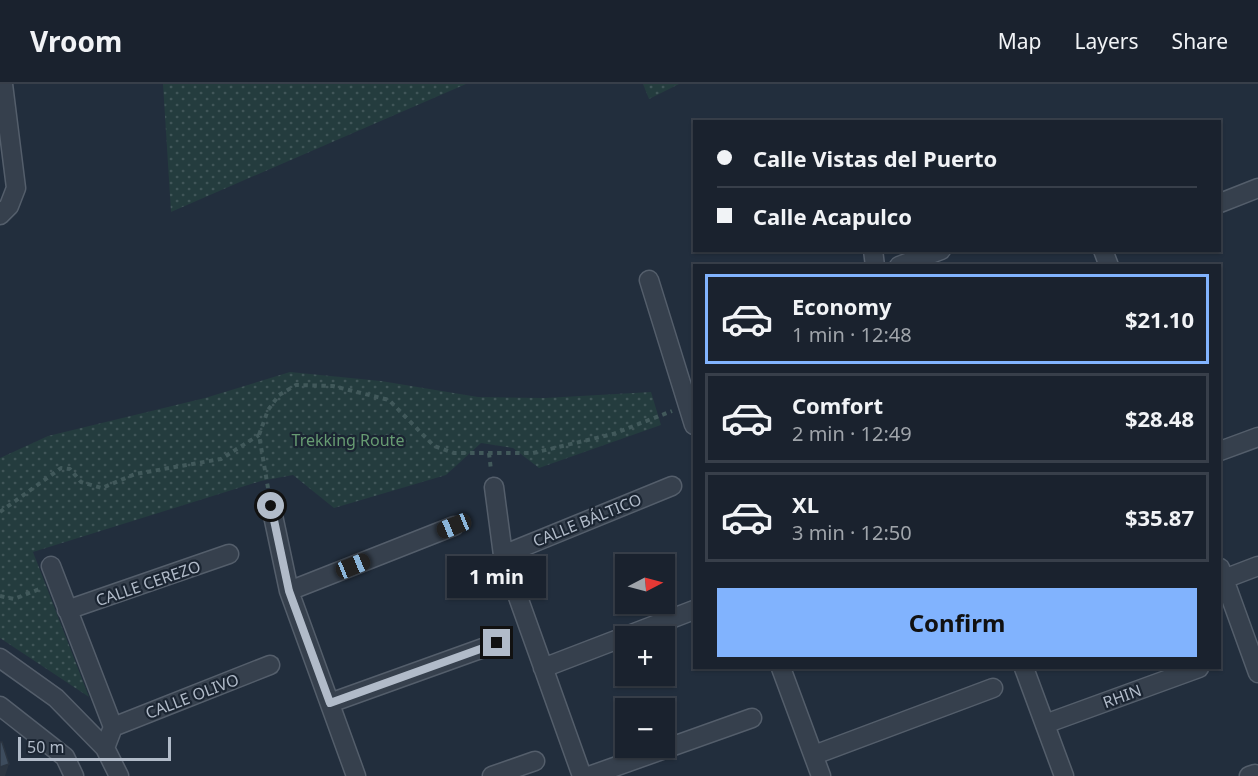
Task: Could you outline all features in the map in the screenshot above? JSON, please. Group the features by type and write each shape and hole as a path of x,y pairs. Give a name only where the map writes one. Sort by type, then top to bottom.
{"street":[{"path":"0,215 9,206 16,188 4,126 3,84"},
{"path":"1221,203 1258,188"},
{"path":"904,264 935,252"},
{"path":"649,280 693,422"},
{"path":"1221,451 1258,437"},
{"name":"CALLE BÁLTICO","path":"503,555 672,486"},
{"path":"494,487 503,555 582,776"},
{"path":"271,506 289,591 356,776"},
{"path":"289,591 454,526"},
{"name":"CALLE CEREZO","path":"67,610 229,554"},
{"path":"1258,566 1222,574 1258,673"},
{"path":"54,574 113,727 105,748"},
{"path":"543,668 693,610"},
{"path":"330,703 497,643"},
{"path":"0,658 56,698 105,748 119,776"},
{"name":"CALLE OLIVO","path":"113,727 270,665"},
{"path":"781,669 821,776"},
{"path":"1024,669 1064,776"},
{"name":"RHIN","path":"1045,724 1196,669"},
{"path":"814,755 993,688"},
{"path":"0,706 65,758 74,776"},
{"path":"589,776 752,718"},
{"path":"492,776 535,761"}],"path":[{"path":"271,506 259,435 268,410 279,395 296,386 333,386 388,400 434,446 454,453 533,453 613,434 688,405"},
{"path":"0,512 61,468 70,469 81,482 102,488 135,474 221,459 259,435"},
{"path":"0,596 14,599 54,574"}],"green space":[{"path":"163,84 466,84 171,212"},
{"path":"643,84 679,84 649,99"},
{"name":"Trekking Route","path":"290,372 381,381 478,397 545,398 651,392 661,425 539,468 513,448 481,443 446,475 334,508 293,475 261,481 33,552 89,697 0,638 0,458 48,436 205,398"}],"building":[{"path":"0,742 2,742 9,764 0,767"}],"route":[{"path":"271,506 289,591 330,703 497,643"}]}
